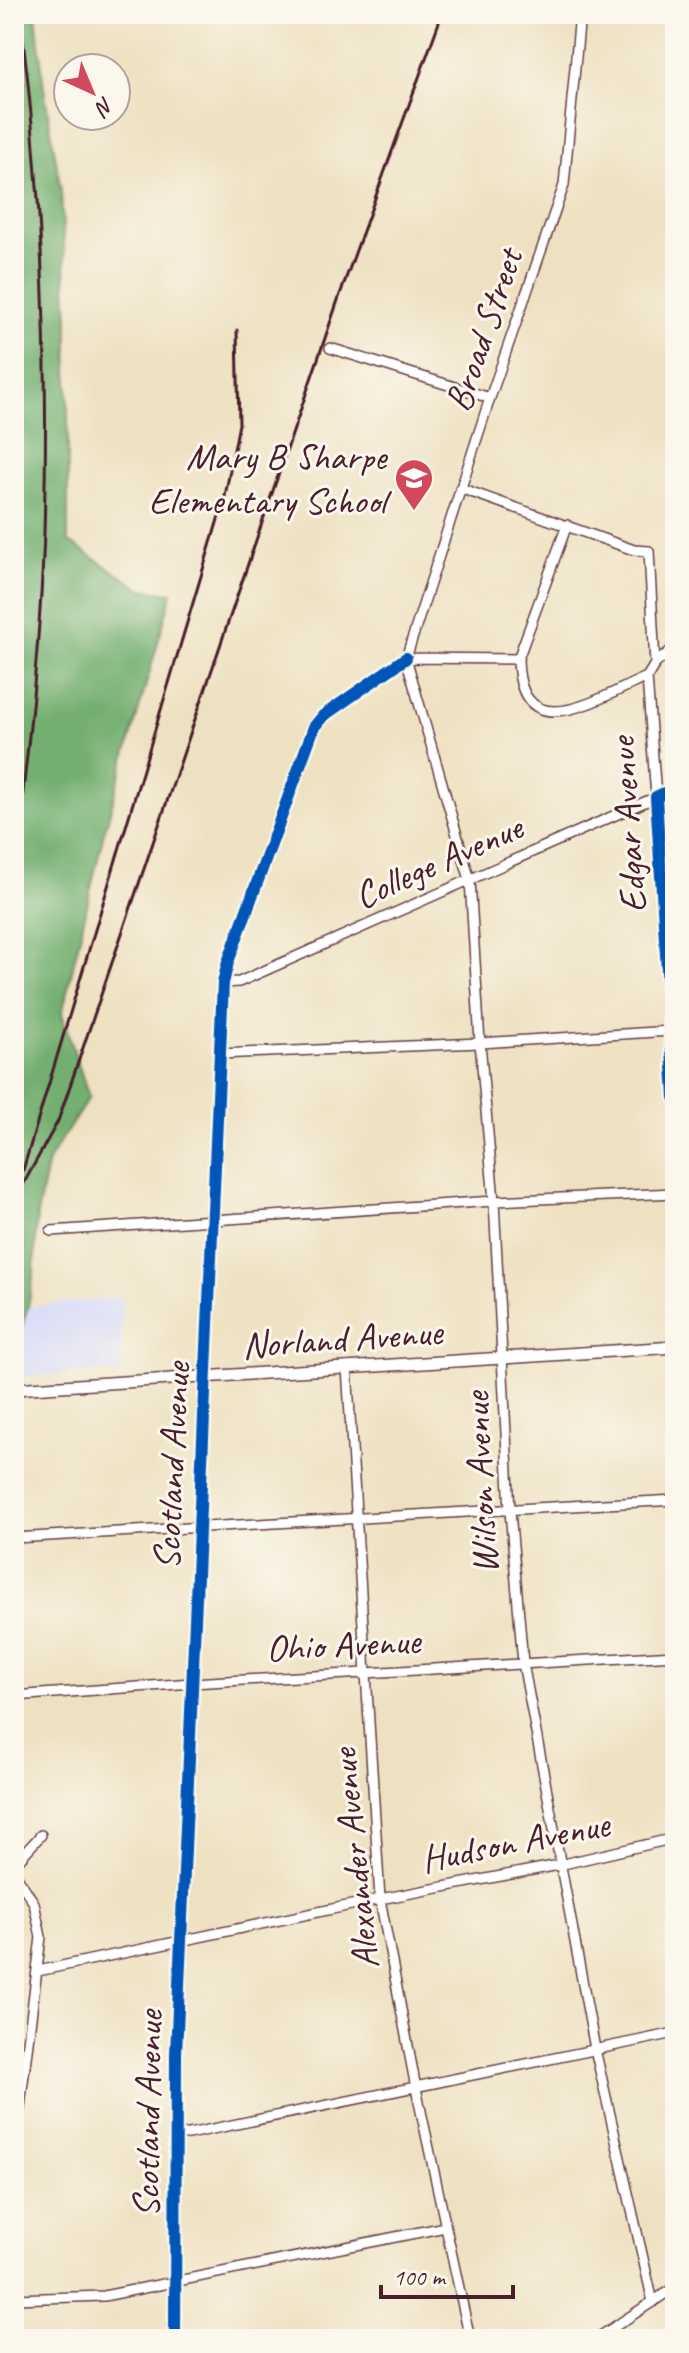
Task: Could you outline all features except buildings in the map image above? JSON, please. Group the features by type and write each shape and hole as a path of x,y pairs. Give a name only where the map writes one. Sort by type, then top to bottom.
{"main road":[{"name":"College Avenue","path":"656,797 675,788"},
{"name":"Edgar Avenue","path":"656,797 675,1097"},
{"name":"Norland Avenue","path":"14,1389 675,1347"}],"street":[{"name":"Broad Street","path":"406,658 490,398 564,185 580,14"},
{"path":"330,348 490,398"},
{"path":"460,488 634,550 649,551 655,664"},
{"path":"567,525 518,659 518,680 527,696 540,709 553,713 571,710 647,677 655,664 675,647"},
{"path":"406,658 518,659"},
{"name":"Wilson Avenue","path":"406,658 470,880 494,1201 510,1511 523,1663 595,2049 653,2302"},
{"name":"Scotland Avenue","path":"175,2339 174,2137 180,1942 223,983 314,727 323,716 406,658"},
{"name":"Edgar Avenue","path":"647,677 656,797"},
{"name":"College Avenue","path":"223,983 239,982 656,797"},
{"path":"219,1054 671,1031"},
{"path":"51,1231 494,1201 675,1193"},
{"name":"Alexander Avenue","path":"347,1367 380,1899 416,2088 470,2339"},
{"path":"14,1538 675,1500"},
{"name":"Ohio Avenue","path":"14,1696 675,1655"},
{"path":"14,1865 41,1835"},
{"name":"Hudson Avenue","path":"38,1971 559,1865 675,1838"},
{"path":"14,1872 27,1890 38,1918 41,1937 38,1971 19,2068 14,2155"},
{"path":"174,2137 675,2033"},
{"path":"14,2299 104,2296 445,2227"},
{"path":"596,2339 675,2287"}],"shaded area":[{"path":"675,788 675,1097 656,797"},
{"path":"123,1297 120,1372 14,1376 14,1350 28,1307"}],"green space":[{"path":"14,14 36,14 44,88 61,191 68,323 68,541 141,589 172,593 103,836 62,1014 89,1097 48,1161 37,1215 34,1273 28,1307 14,1350"}],"railway":[{"path":"14,871 36,660 45,468 39,208 20,14"},
{"path":"14,1201 58,1121 338,300 442,14"},
{"path":"23,1170 225,496 239,424 237,330"}],"cycle path":[{"path":"175,2339 176,2054 223,983 314,727 323,716 406,658"},
{"path":"675,788 656,797 675,1097"}],"place":[{"name":"Mary B Sharpe Elementary School","path":"414,512"}]}
